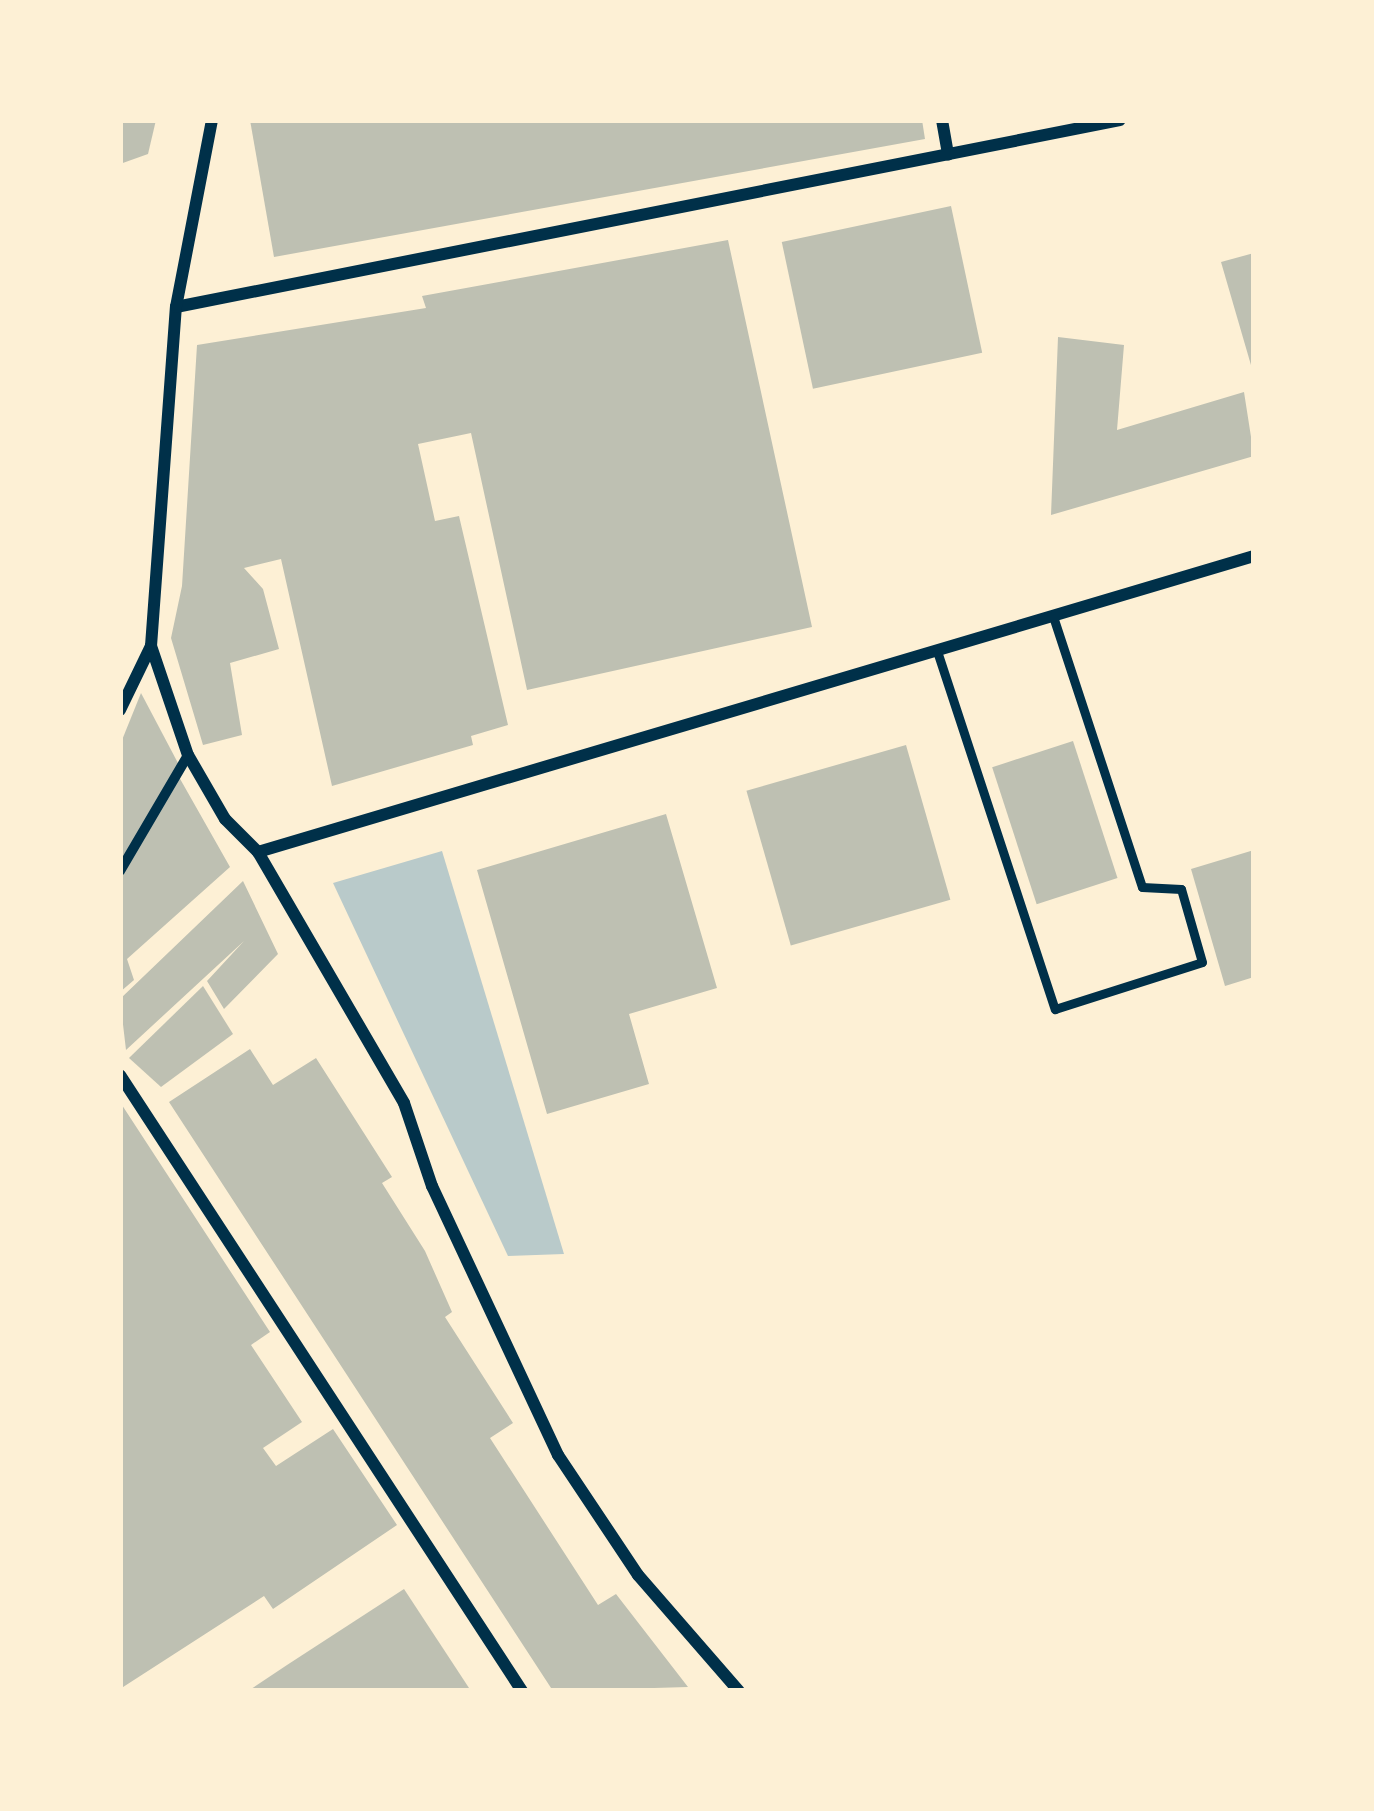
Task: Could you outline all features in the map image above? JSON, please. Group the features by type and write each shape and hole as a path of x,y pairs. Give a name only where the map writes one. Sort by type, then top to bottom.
{"street":[{"path":"120,710 151,646 176,307 212,120"},
{"path":"943,120 948,154"},
{"path":"176,307 1120,120"},
{"path":"259,852 1254,556"},
{"path":"151,646 188,755 225,819 259,852 404,1103 432,1186 557,1455 638,1575 740,1691"},
{"path":"120,871 188,755"},
{"path":"120,1075 522,1691"}],"lane":[{"path":"937,651 1054,1009 1202,962 1181,889 1142,887 1053,616"}],"shaded area":[{"path":"442,851 564,1254 508,1256 333,883"}],"building":[{"path":"120,120 156,120 148,154 120,164"},
{"path":"250,120 922,120 925,139 274,257"},
{"path":"951,206 982,353 813,389 782,242"},
{"path":"728,240 812,627 527,690 471,433 418,444 435,521 459,516 508,725 471,736 473,745 332,786 281,559 244,568 263,589 279,649 230,663 242,735 203,745 171,638 182,586 197,345 426,308 422,296"},
{"path":"1254,253 1254,372 1253,372 1221,262"},
{"path":"1058,337 1124,345 1117,430 1244,392 1254,456 1051,515"},
{"path":"141,693 179,765 120,863 120,745"},
{"path":"1073,741 1117,878 1037,904 992,767"},
{"path":"906,745 950,900 791,946 746,791"},
{"path":"179,777 230,867 127,959 134,980 120,992 120,880"},
{"path":"666,814 717,988 629,1014 649,1084 547,1114 477,870"},
{"path":"1254,850 1254,977 1225,986 1191,869"},
{"path":"243,881 278,954 224,1009 207,981 244,941 126,1050 120,999"},
{"path":"203,986 233,1034 161,1087 129,1058"},
{"path":"250,1049 273,1085 316,1058 392,1177 382,1183 425,1251 452,1312 445,1317 513,1423 490,1438 598,1605 616,1594 688,1687 553,1691 169,1102"},
{"path":"120,1102 270,1332 251,1345 302,1422 263,1448 276,1466 333,1429 397,1525 273,1609 264,1596 120,1689"},
{"path":"404,1589 471,1691 248,1691 287,1665"}]}
